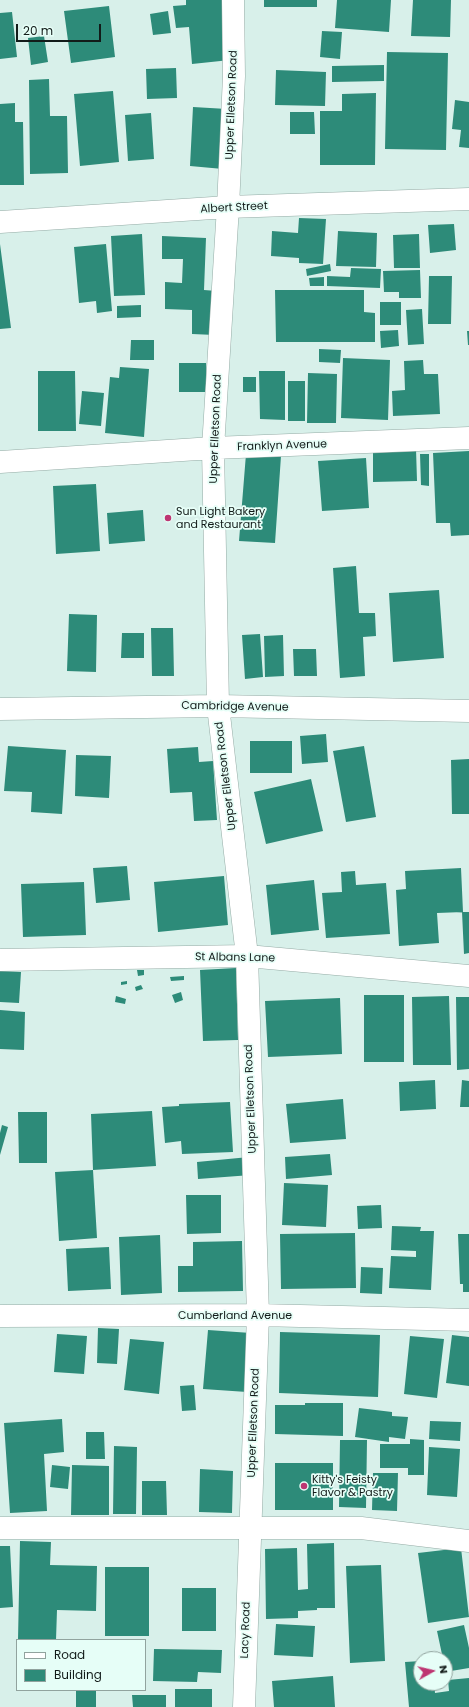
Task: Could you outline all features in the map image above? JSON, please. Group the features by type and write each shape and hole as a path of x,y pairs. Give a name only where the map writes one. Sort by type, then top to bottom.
{"street":[{"name":"Upper Elletson Road","path":"233,0 234,76 228,207 213,448 218,706 247,956 258,1315 249,1552"},
{"name":"Albert Street","path":"0,222 228,207 469,199"},
{"name":"Franklyn Avenue","path":"0,462 213,448 469,438"},
{"name":"Cambridge Avenue","path":"0,709 218,706 469,711"},
{"name":"St Albans Lane","path":"0,960 247,956 469,976"},
{"name":"Cumberland Avenue","path":"0,1316 258,1315 469,1320"},
{"path":"0,1528 362,1528 469,1541"},
{"name":"Lacy Road","path":"244,1707 249,1552"}],"building":[{"path":"186,0 225,0 230,60 192,64 189,27 176,28 173,6 186,5"},
{"path":"264,0 317,0 317,7 264,7"},
{"path":"337,0 391,0 389,32 335,28"},
{"path":"413,0 451,0 450,37 411,36"},
{"path":"109,6 115,57 71,63 64,11"},
{"path":"168,11 171,33 153,35 150,14"},
{"path":"12,12 17,57 0,59 0,13"},
{"path":"322,31 342,32 340,59 320,57"},
{"path":"44,36 48,62 31,65 28,38"},
{"path":"387,52 448,53 446,150 385,149"},
{"path":"384,65 384,81 332,82 332,66"},
{"path":"176,68 177,98 147,99 146,69"},
{"path":"276,70 326,72 325,106 275,105"},
{"path":"49,79 50,116 67,116 68,173 30,174 29,80"},
{"path":"113,91 119,162 80,166 74,94"},
{"path":"376,93 375,165 320,165 320,111 342,111 342,94"},
{"path":"455,100 469,102 469,148 459,147 461,130 452,129"},
{"path":"15,103 15,122 23,122 24,185 0,185 0,104"},
{"path":"193,107 227,109 223,169 190,166"},
{"path":"290,112 314,112 315,134 290,134"},
{"path":"151,113 154,159 128,161 125,115"},
{"path":"299,218 326,219 323,264 299,263 299,258 271,256 272,231 298,233"},
{"path":"454,224 456,250 430,253 428,225"},
{"path":"338,231 377,233 376,267 336,266"},
{"path":"142,234 145,295 114,296 111,236"},
{"path":"419,234 420,268 394,268 393,235"},
{"path":"162,236 206,238 204,290 217,291 215,335 192,334 192,310 165,309 165,282 182,283 183,259 162,259"},
{"path":"0,244 11,328 0,329"},
{"path":"106,244 112,311 97,313 96,301 79,303 74,247"},
{"path":"330,264 331,271 307,276 306,269"},
{"path":"351,268 381,269 380,288 327,286 327,276 350,277"},
{"path":"420,270 421,298 399,298 399,292 384,292 383,271"},
{"path":"429,276 452,276 451,324 428,324"},
{"path":"324,277 324,286 310,286 309,278"},
{"path":"275,290 364,290 364,312 375,313 375,342 276,342"},
{"path":"380,302 401,302 401,325 380,325"},
{"path":"141,305 141,317 117,318 117,306"},
{"path":"422,309 424,344 408,345 406,310"},
{"path":"398,330 399,346 381,348 380,331"},
{"path":"467,331 469,331 469,345 468,345"},
{"path":"131,340 154,340 154,360 130,360"},
{"path":"319,349 341,350 340,363 319,362"},
{"path":"343,358 390,360 388,420 341,418"},
{"path":"423,360 424,374 438,374 440,414 393,416 392,391 405,390 404,361"},
{"path":"179,363 206,363 207,392 179,392"},
{"path":"120,367 149,369 144,437 105,433 110,377 119,378"},
{"path":"38,371 75,371 76,431 38,431"},
{"path":"259,371 285,371 285,420 260,419"},
{"path":"308,373 337,374 336,423 307,423"},
{"path":"243,377 256,377 256,392 243,392"},
{"path":"288,381 305,381 305,421 288,421"},
{"path":"82,391 104,393 101,426 79,424"},
{"path":"373,449 416,449 417,481 373,482"},
{"path":"469,451 469,535 451,536 450,523 436,523 433,453"},
{"path":"246,454 281,456 275,543 239,541"},
{"path":"420,454 429,454 429,486 421,485"},
{"path":"366,458 369,508 322,511 318,461"},
{"path":"96,484 100,551 56,554 53,486"},
{"path":"143,510 145,541 109,544 107,513"},
{"path":"356,566 359,613 375,613 376,636 363,637 365,676 340,678 333,568"},
{"path":"439,590 444,658 393,662 389,593"},
{"path":"69,614 97,615 96,672 67,671"},
{"path":"151,628 173,628 174,676 152,676"},
{"path":"122,633 144,633 144,658 121,658"},
{"path":"260,634 263,677 245,679 242,635"},
{"path":"283,635 284,676 265,677 264,636"},
{"path":"293,649 316,649 317,676 294,676"},
{"path":"326,734 328,762 302,764 300,736"},
{"path":"250,741 292,741 292,773 250,773"},
{"path":"8,746 66,750 62,814 31,812 32,792 4,791"},
{"path":"364,746 376,817 346,822 333,751"},
{"path":"198,747 199,762 213,761 217,820 194,821 192,792 170,793 167,749"},
{"path":"76,755 111,756 109,798 75,796"},
{"path":"469,759 469,814 452,814 451,760"},
{"path":"311,779 323,831 266,844 254,792"},
{"path":"127,866 130,900 96,903 93,868"},
{"path":"461,868 463,912 437,913 439,943 399,946 396,890 406,889 405,871"},
{"path":"355,871 356,885 386,883 390,934 326,938 322,893 342,892 341,872"},
{"path":"224,876 228,925 158,932 154,882"},
{"path":"314,880 319,930 271,935 266,885"},
{"path":"84,882 86,935 23,937 21,884"},
{"path":"462,912 469,912 469,953 464,954"},
{"path":"236,968 238,1040 203,1041 200,970"},
{"path":"137,970 144,970 144,975 138,976"},
{"path":"0,971 21,972 19,1003 0,1002"},
{"path":"184,976 184,980 171,981 170,977"},
{"path":"127,981 127,984 121,985 121,982"},
{"path":"141,985 143,989 136,991 135,987"},
{"path":"181,992 183,1000 175,1003 172,995"},
{"path":"364,995 404,995 404,1062 364,1062"},
{"path":"116,996 126,999 125,1004 115,1002"},
{"path":"449,996 451,1065 413,1065 412,997"},
{"path":"456,997 469,997 469,1069 457,1070"},
{"path":"340,998 342,1054 268,1057 265,1001"},
{"path":"0,1010 25,1012 24,1050 0,1049"},
{"path":"435,1080 436,1109 400,1111 399,1082"},
{"path":"462,1080 469,1081 469,1107 460,1107"},
{"path":"343,1099 346,1139 290,1143 286,1104"},
{"path":"230,1102 233,1152 182,1154 181,1141 165,1143 162,1107 179,1106 179,1104"},
{"path":"152,1111 156,1166 93,1170 91,1114"},
{"path":"18,1112 47,1112 47,1163 19,1163"},
{"path":"2,1125 8,1127 0,1155 0,1133"},
{"path":"330,1154 332,1175 286,1179 285,1157"},
{"path":"249,1157 251,1175 198,1179 197,1162"},
{"path":"93,1170 97,1238 59,1241 55,1172"},
{"path":"284,1183 328,1185 326,1227 282,1225"},
{"path":"186,1195 221,1195 221,1233 187,1234"},
{"path":"381,1205 382,1228 358,1229 357,1206"},
{"path":"392,1226 421,1227 420,1231 434,1231 431,1290 389,1288 391,1256 416,1257 416,1251 391,1250"},
{"path":"355,1233 356,1288 281,1289 280,1234"},
{"path":"458,1234 469,1234 469,1292 463,1292 463,1284 460,1284"},
{"path":"160,1235 162,1293 121,1295 119,1237"},
{"path":"242,1241 243,1291 178,1292 178,1266 193,1266 193,1242"},
{"path":"109,1247 111,1289 68,1291 66,1249"},
{"path":"361,1267 383,1268 382,1294 360,1293"},
{"path":"98,1328 119,1329 117,1364 97,1363"},
{"path":"208,1330 251,1333 247,1392 203,1389"},
{"path":"280,1332 380,1335 378,1397 279,1393"},
{"path":"57,1334 87,1336 84,1374 54,1372"},
{"path":"452,1335 469,1337 469,1386 446,1383"},
{"path":"410,1336 444,1339 437,1398 404,1394"},
{"path":"130,1339 164,1342 159,1394 124,1390"},
{"path":"194,1385 196,1410 182,1411 180,1386"},
{"path":"305,1403 343,1403 343,1436 275,1434 275,1405 305,1405"},
{"path":"359,1408 392,1412 392,1416 408,1417 405,1439 389,1437 389,1442 355,1437"},
{"path":"62,1419 64,1452 44,1454 47,1511 10,1513 4,1423"},
{"path":"430,1421 461,1422 460,1441 429,1439"},
{"path":"86,1432 104,1432 105,1459 86,1459"},
{"path":"410,1439 424,1440 424,1475 408,1475 408,1468 380,1468 380,1444 410,1444"},
{"path":"340,1440 367,1440 366,1508 339,1507"},
{"path":"114,1446 137,1447 136,1514 113,1514"},
{"path":"429,1447 460,1449 457,1497 427,1495"},
{"name":"Kitty's Feisty Flavor & Pastry","path":"275,1463 333,1463 333,1510 275,1510"},
{"path":"52,1465 70,1467 68,1489 50,1487"},
{"path":"72,1465 109,1466 109,1515 71,1515"},
{"path":"200,1469 233,1471 232,1513 199,1512"},
{"path":"373,1473 398,1473 397,1511 372,1510"},
{"path":"142,1481 166,1481 167,1515 142,1515"},
{"path":"20,1541 51,1542 50,1565 97,1566 96,1611 57,1610 56,1639 18,1639"},
{"path":"334,1543 335,1608 317,1608 317,1610 298,1611 298,1618 266,1619 265,1549 297,1548 298,1590 308,1589 307,1544"},
{"path":"0,1546 10,1546 13,1607 0,1608"},
{"path":"461,1548 469,1617 428,1623 418,1553"},
{"path":"381,1565 385,1661 350,1663 346,1566"},
{"path":"105,1567 149,1567 149,1636 105,1636"},
{"path":"182,1588 216,1588 216,1631 182,1631"},
{"path":"276,1624 315,1626 313,1657 274,1655"},
{"path":"464,1625 469,1648 469,1668 453,1671 453,1651 441,1651 437,1631"},
{"path":"154,1649 222,1650 221,1673 198,1672 197,1682 153,1681"},
{"path":"405,1662 413,1662 413,1691 435,1691 435,1693 453,1691 453,1680 469,1678 469,1707 409,1707"},
{"path":"333,1676 335,1707 274,1707 272,1681"},
{"path":"175,1689 212,1689 212,1707 175,1707"},
{"path":"76,1691 96,1691 96,1707 76,1707"},
{"path":"132,1695 166,1695 166,1707 133,1707"}],"place":[{"name":"Sun Light Bakery and Restaurant","path":"168,518"},
{"name":"Kitty's Feisty Flavor & Pastry","path":"304,1486"}]}
